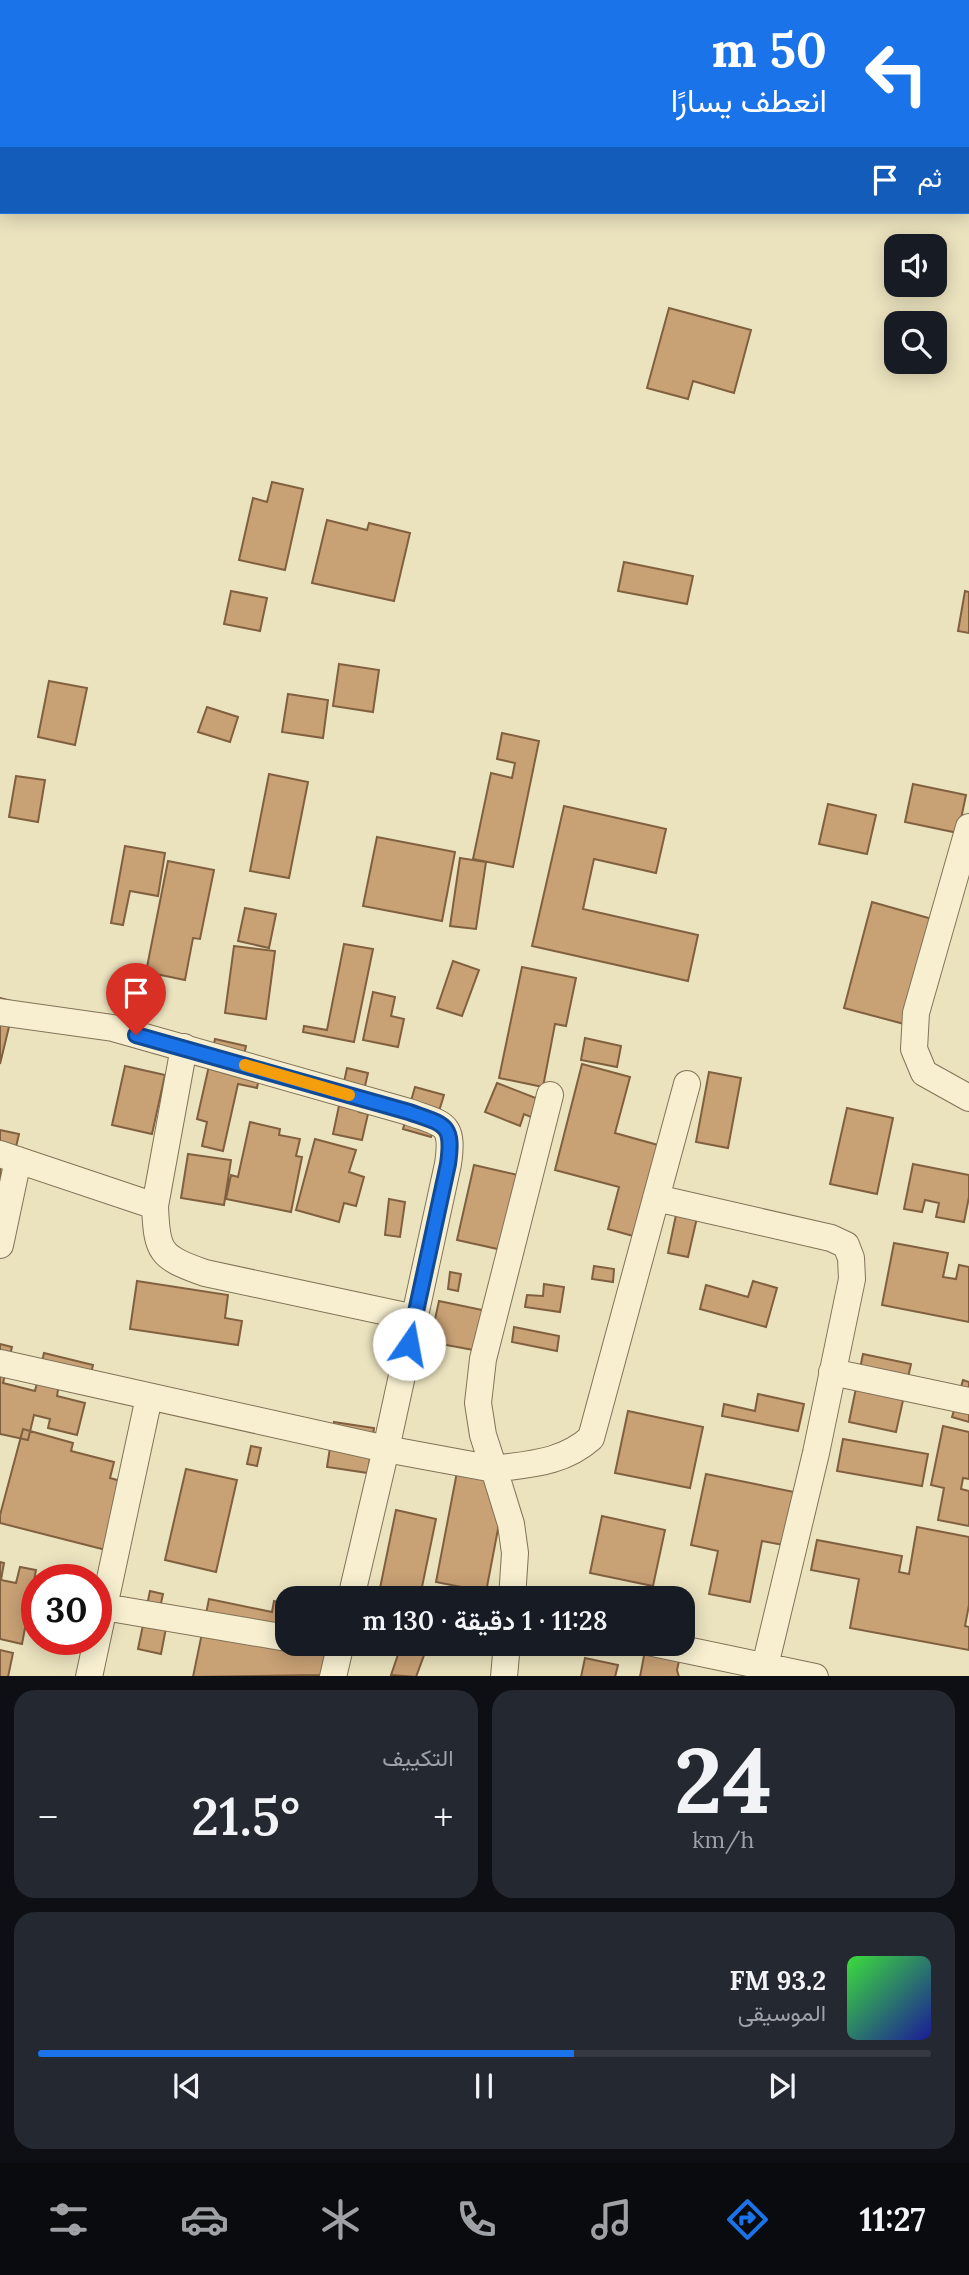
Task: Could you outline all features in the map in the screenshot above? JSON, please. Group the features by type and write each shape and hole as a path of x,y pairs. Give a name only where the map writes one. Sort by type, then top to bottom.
{"street":[{"path":"969,827 916,1013 914,1049 924,1073 969,1098"},
{"path":"0,1012 113,1028 409,1112 440,1123 449,1132 451,1144 448,1164 354,1586"},
{"path":"184,1047 155,1206 156,1238 164,1252 175,1262 205,1273 415,1318"},
{"path":"0,1363 386,1449 494,1469 549,1461 577,1451 591,1438 687,1084"},
{"path":"513,1586 514,1553 511,1524 483,1435 478,1403 483,1359 550,1095"},
{"path":"0,1245 9,1157 155,1206"},
{"path":"656,1198 831,1238 846,1245 851,1258 852,1279 816,1453 765,1666"},
{"path":"832,1372 969,1401"},
{"path":"112,1569 149,1397"},
{"path":"112,1607 275,1636"},
{"path":"695,1652 815,1676"},
{"path":"89,1676 94,1655"},
{"path":"332,1656 333,1676"},
{"path":"504,1676 506,1656"}],"building":[{"path":"669,308 751,330 734,393 693,381 688,399 647,388"},
{"path":"272,482 303,489 285,570 239,560 253,498 267,502"},
{"path":"327,520 367,530 369,523 410,533 394,601 312,583"},
{"path":"624,562 693,576 687,604 618,591"},
{"path":"231,591 267,598 260,631 224,624"},
{"path":"965,591 969,592 969,633 958,631"},
{"path":"339,664 379,670 373,712 333,706"},
{"path":"49,681 87,688 75,745 38,737"},
{"path":"288,694 328,700 323,738 282,732"},
{"path":"207,707 238,717 230,742 198,732"},
{"path":"502,733 539,741 513,867 473,859 491,773 512,778 515,763 497,759"},
{"path":"269,774 308,782 289,878 250,871"},
{"path":"16,776 45,780 38,822 9,817"},
{"path":"913,784 966,795 958,833 905,822"},
{"path":"828,804 876,815 867,854 819,844"},
{"path":"564,806 666,829 656,873 594,859 583,909 698,935 688,981 532,946"},
{"path":"377,837 455,852 442,921 363,906"},
{"path":"125,846 165,853 158,896 130,891 123,925 111,923"},
{"path":"460,858 486,862 476,929 450,926"},
{"path":"168,861 214,870 200,939 193,938 185,980 146,972"},
{"path":"872,902 932,919 904,1024 844,1008"},
{"path":"245,908 276,914 269,948 238,941"},
{"path":"344,944 373,949 354,1042 303,1032 304,1026 327,1030"},
{"path":"234,946 275,951 266,1019 225,1013"},
{"path":"453,961 479,970 462,1016 437,1008"},
{"path":"522,967 576,978 566,1026 555,1024 543,1087 499,1078"},
{"path":"373,992 395,997 391,1016 404,1019 398,1047 363,1040"},
{"path":"0,998 15,1002 0,1064"},
{"path":"585,1038 621,1046 617,1067 581,1060"},
{"path":"215,1039 246,1046 242,1064 261,1068 257,1088 238,1084 223,1151 202,1146 207,1122 197,1119"},
{"path":"582,1064 630,1077 615,1133 658,1145 633,1236 608,1229 619,1187 555,1170"},
{"path":"125,1066 165,1075 152,1134 112,1125"},
{"path":"347,1068 368,1073 359,1112 368,1114 362,1140 333,1134"},
{"path":"709,1072 741,1078 728,1148 696,1142"},
{"path":"497,1083 546,1102 538,1120 524,1114 520,1126 485,1112"},
{"path":"415,1087 444,1095 431,1137 403,1129"},
{"path":"847,1108 893,1118 877,1194 830,1184"},
{"path":"250,1122 280,1129 279,1135 300,1139 296,1156 302,1157 291,1212 226,1199 231,1175 238,1177"},
{"path":"0,1130 19,1134 0,1216"},
{"path":"315,1139 356,1150 349,1172 364,1177 356,1206 344,1203 339,1222 296,1210"},
{"path":"188,1154 231,1160 224,1205 181,1198"},
{"path":"913,1164 969,1175 969,1197 964,1222 936,1217 939,1203 925,1200 922,1212 904,1209"},
{"path":"474,1165 518,1175 502,1250 457,1240"},
{"path":"680,1196 701,1200 688,1257 668,1253"},
{"path":"389,1199 405,1202 400,1237 385,1235"},
{"path":"894,1243 948,1253 943,1277 956,1279 959,1265 969,1267 969,1322 882,1305"},
{"path":"594,1266 614,1269 613,1282 592,1279"},
{"path":"450,1272 461,1274 458,1291 448,1289"},
{"path":"137,1281 228,1295 225,1318 242,1321 238,1345 130,1329"},
{"path":"753,1281 777,1288 766,1327 700,1309 706,1285 748,1297"},
{"path":"544,1284 564,1287 560,1312 525,1307 527,1295 543,1296"},
{"path":"439,1301 487,1311 479,1351 430,1342"},
{"path":"514,1327 559,1336 557,1351 512,1342"},
{"path":"0,1344 12,1347 3,1383 35,1391 44,1353 93,1365 87,1391 59,1384 57,1396 85,1403 77,1435 48,1428 50,1419 34,1415 28,1440 0,1434"},
{"path":"863,1354 911,1364 896,1432 849,1422"},
{"path":"963,1380 969,1382 969,1422 952,1417"},
{"path":"758,1394 804,1404 798,1431 722,1416 724,1404 755,1411"},
{"path":"628,1411 703,1427 690,1488 615,1473"},
{"path":"334,1422 374,1428 368,1473 327,1467"},
{"path":"943,1426 969,1432 969,1479 963,1478 961,1489 969,1491 969,1526 938,1520 944,1488 931,1485"},
{"path":"23,1429 73,1443 71,1451 114,1462 110,1478 124,1482 106,1550 0,1523"},
{"path":"843,1439 928,1454 922,1486 837,1471"},
{"path":"251,1446 261,1448 257,1466 247,1464"},
{"path":"461,1451 511,1461 487,1586 456,1586 436,1582"},
{"path":"186,1469 237,1480 216,1572 165,1560"},
{"path":"706,1474 799,1493 789,1546 762,1541 750,1602 709,1594 718,1551 691,1545"},
{"path":"396,1510 436,1519 422,1586 380,1586"},
{"path":"602,1516 665,1530 653,1586 590,1573"},
{"path":"917,1527 969,1537 969,1605 965,1626 969,1627 969,1650 850,1628 859,1579 811,1570 817,1540 902,1556 899,1572 909,1574"},
{"path":"0,1562 4,1563 1,1580 16,1583 21,1567 21,1644 0,1639"},
{"path":"150,1591 163,1594 156,1626 166,1628 161,1654 138,1649"},
{"path":"209,1599 272,1612 275,1601 275,1656 325,1656 321,1675 193,1676"},
{"path":"0,1650 13,1653 8,1676 0,1676"},
{"path":"398,1656 424,1656 416,1676 391,1675"},
{"path":"644,1656 680,1656 677,1670 679,1676 640,1676"},
{"path":"585,1658 618,1665 615,1676 581,1676"}],"slow traffic":[{"path":"245,1065 349,1095"}],"route":[{"path":"136,1035 409,1112 440,1123 449,1132 451,1144 448,1164 409,1344"}]}
